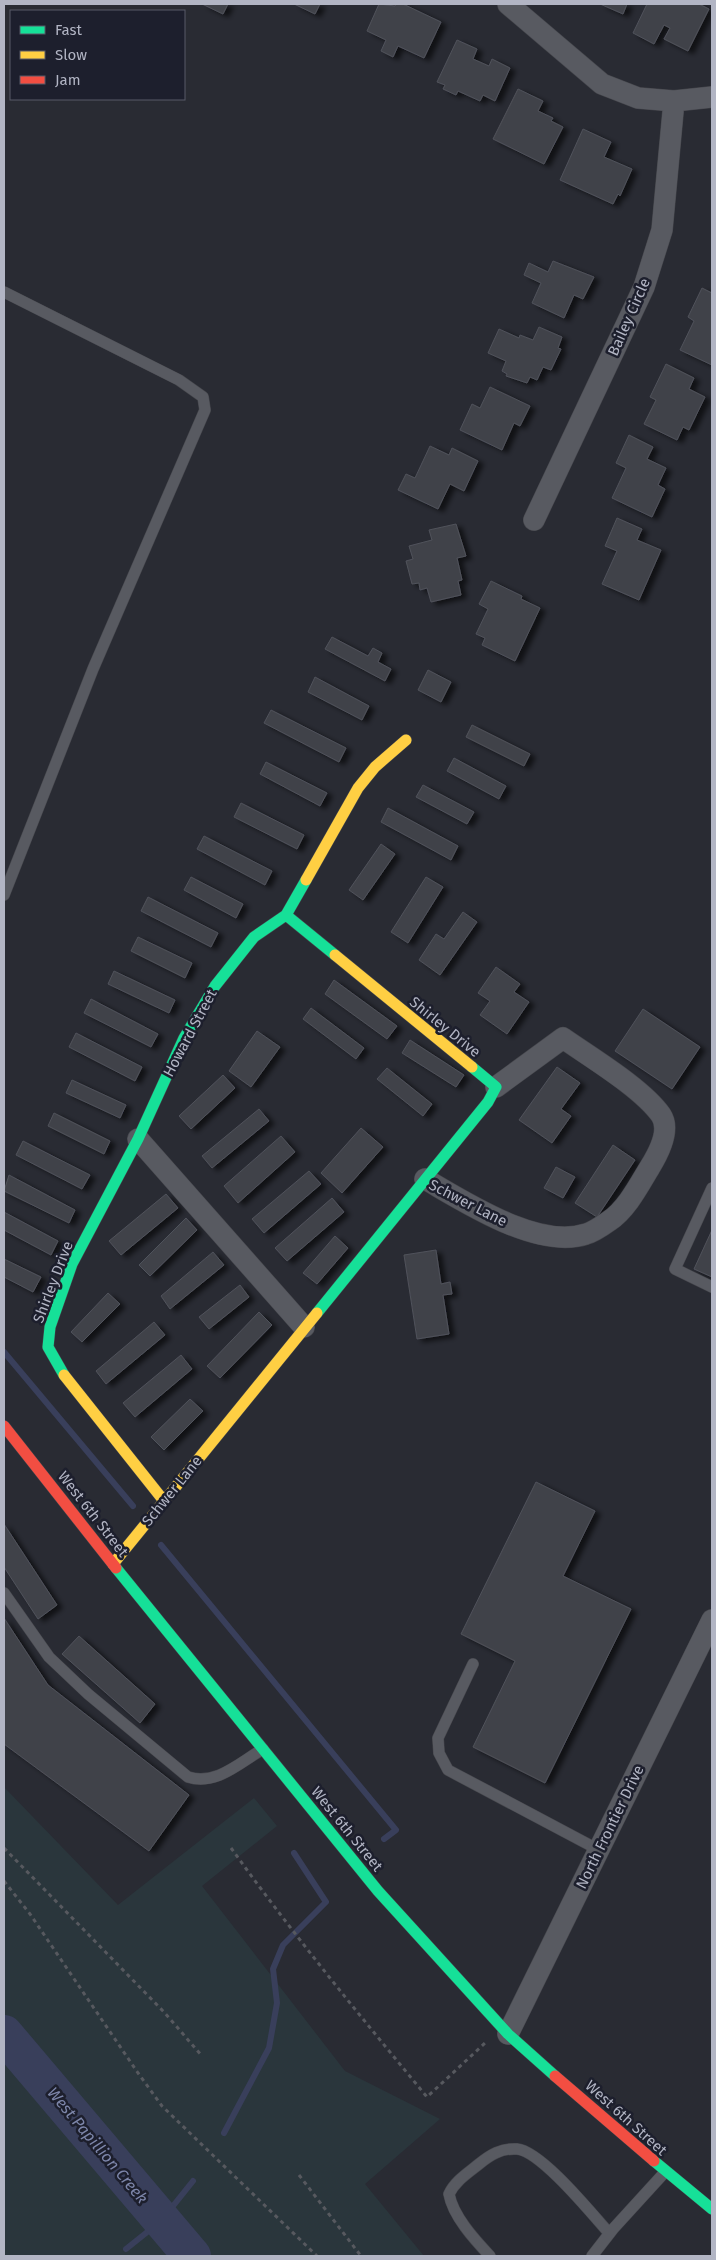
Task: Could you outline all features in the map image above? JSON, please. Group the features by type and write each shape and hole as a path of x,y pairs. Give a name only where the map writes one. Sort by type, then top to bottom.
{"street":[{"path":"508,4 602,84 638,98 674,100 712,97"},
{"name":"Bailey Circle","path":"534,520 644,287 662,230 674,100"},
{"name":"Howard Street","path":"138,1139 184,1038 215,986 254,937 286,915 358,788 375,767 406,740"},
{"name":"Shirley Drive","path":"286,915 496,1088"},
{"name":"Schwer Lane","path":"113,1564 425,1179 493,1218 527,1230 564,1237 586,1234 610,1220 633,1195 653,1163 665,1134 662,1116 631,1086 562,1038 496,1088"},
{"path":"425,1179 488,1102 496,1088"},
{"path":"138,1139 304,1327"},
{"name":"Shirley Drive","path":"138,1139 72,1264 50,1327 48,1347 62,1372 164,1501"},
{"name":"West 6th Street","path":"4,1426 113,1564 378,1891 505,2030 665,2172 712,2209"},
{"name":"North Frontier Drive","path":"505,2030 706,1651 712,1620"}],"lane":[{"path":"4,292 179,380 202,397 205,410 93,669 4,895"},
{"path":"712,1188 675,1269 712,1287"},
{"path":"4,1593 49,1657 88,1694 188,1777 201,1781 219,1777 263,1749"},
{"path":"473,1664 438,1738 440,1753 448,1770 599,1850"},
{"path":"490,2256 465,2225 450,2201 449,2194 460,2179 494,2152 515,2148 523,2150 546,2166 609,2233"},
{"path":"592,2256 609,2233 665,2172"}],"path":[{"path":"4,1848 179,2027 202,2056"},
{"path":"231,1848 272,1905 427,2098 505,2030"},
{"path":"4,1881 30,1914 162,2106 317,2256"},
{"path":"299,2175 361,2256"}],"shaded area":[{"path":"4,1787 118,1905 254,1798 277,1826 202,1886 345,2071 440,2119 365,2184 424,2256 4,2256"}],"building":[{"path":"202,4 228,4 223,14"},
{"path":"294,4 320,4 315,14"},
{"path":"379,4 395,6 396,4 403,4 441,22 424,58 398,46 393,57 381,51 386,40 367,31"},
{"path":"600,4 627,4 623,14"},
{"path":"647,4 699,4 709,9 688,51 664,39 670,28 664,25 654,44 633,33"},
{"path":"457,40 477,49 473,59 489,66 492,59 510,68 495,101 483,95 480,101 458,91 456,95 443,89 445,85 437,82"},
{"path":"518,89 543,101 538,111 553,118 551,121 563,127 544,164 493,139"},
{"path":"583,129 611,142 604,157 632,169 620,196 618,194 613,204 560,180"},
{"path":"553,261 594,277 583,299 574,295 564,318 532,303 541,283 524,275 529,263 548,272"},
{"path":"702,288 712,293 712,365 680,350 694,321 688,317"},
{"path":"539,327 562,337 558,348 561,349 551,370 543,367 537,380 530,377 527,383 506,376 507,374 502,371 506,361 488,353 499,329 519,338 520,335 533,340"},
{"path":"666,364 694,378 689,389 705,397 689,430 683,427 677,440 644,424 656,400 650,397"},
{"path":"490,387 530,406 520,426 514,423 502,450 460,430 472,404 480,408"},
{"path":"629,435 653,447 647,459 666,468 658,485 665,489 652,517 612,498 626,468 616,463"},
{"path":"430,446 449,455 452,448 478,461 464,491 450,484 438,509 398,490 406,474 415,478"},
{"path":"617,518 642,529 637,540 661,550 639,600 602,584 617,551 605,546"},
{"path":"456,524 466,556 457,558 462,580 458,581 461,595 431,602 427,588 420,590 419,583 412,584 406,561 413,559 409,546 432,540 429,530"},
{"path":"491,581 522,596 521,599 540,608 515,661 482,645 485,638 476,634 488,609 479,604"},
{"path":"332,637 368,656 373,648 382,653 378,662 391,669 385,681 325,649"},
{"path":"428,670 451,682 441,702 418,690"},
{"path":"315,677 369,706 362,720 308,692"},
{"path":"271,710 346,748 339,762 264,723"},
{"path":"472,725 530,754 524,766 466,737"},
{"path":"454,758 506,786 499,799 447,771"},
{"path":"266,762 327,793 320,806 260,774"},
{"path":"423,785 474,812 467,824 416,797"},
{"path":"241,803 304,835 297,849 234,817"},
{"path":"388,808 458,846 451,860 381,822"},
{"path":"204,836 272,871 265,885 197,849"},
{"path":"381,844 395,854 363,900 349,890"},
{"path":"191,877 243,904 236,918 184,890"},
{"path":"426,877 443,887 408,943 391,932"},
{"path":"148,897 218,933 211,947 141,911"},
{"path":"463,912 477,922 440,975 419,960 436,934 444,939"},
{"path":"138,937 192,963 185,978 131,951"},
{"path":"496,967 520,984 514,992 529,1002 507,1034 480,1015 490,1001 478,993"},
{"path":"114,971 175,1000 169,1013 108,984"},
{"path":"334,980 397,1026 387,1039 325,994"},
{"path":"91,999 158,1034 151,1047 84,1013"},
{"path":"311,1008 364,1048 356,1059 303,1019"},
{"path":"643,1009 700,1047 672,1089 615,1051"},
{"path":"257,1031 280,1047 251,1087 229,1071"},
{"path":"76,1033 142,1067 135,1081 69,1047"},
{"path":"410,1040 464,1075 456,1087 402,1053"},
{"path":"557,1067 580,1083 561,1109 571,1116 552,1143 519,1120"},
{"path":"387,1068 432,1104 423,1116 377,1079"},
{"path":"223,1075 235,1088 191,1129 179,1116"},
{"path":"72,1080 126,1105 120,1118 66,1093"},
{"path":"259,1109 269,1121 212,1168 202,1156"},
{"path":"54,1113 110,1141 104,1154 48,1126"},
{"path":"361,1128 383,1147 342,1193 321,1173"},
{"path":"281,1136 295,1152 238,1203 224,1186"},
{"path":"23,1141 90,1175 82,1189 16,1155"},
{"path":"613,1145 635,1160 597,1217 575,1203"},
{"path":"556,1167 575,1177 563,1198 544,1188"},
{"path":"309,1171 321,1184 264,1233 252,1219"},
{"path":"9,1175 75,1210 69,1223 4,1191"},
{"path":"166,1194 178,1208 121,1255 109,1241"},
{"path":"332,1198 344,1212 287,1261 275,1248"},
{"path":"4,1212 58,1241 51,1255 4,1230"},
{"path":"186,1218 197,1230 150,1276 139,1265"},
{"path":"712,1230 712,1277 694,1269"},
{"path":"335,1236 348,1248 317,1284 303,1273"},
{"path":"436,1250 441,1284 450,1282 452,1294 443,1295 449,1334 417,1339 404,1255"},
{"path":"213,1252 224,1265 170,1309 161,1296"},
{"path":"4,1259 41,1277 33,1292 4,1277"},
{"path":"240,1285 249,1297 209,1329 199,1317"},
{"path":"108,1293 120,1304 82,1342 71,1332"},
{"path":"259,1312 272,1325 220,1378 207,1366"},
{"path":"154,1322 165,1335 106,1384 96,1371"},
{"path":"181,1355 192,1369 135,1417 123,1403"},
{"path":"190,1399 203,1411 164,1450 151,1437"},
{"path":"536,1482 595,1511 563,1576 631,1609 545,1783 473,1747 515,1661 461,1634"},
{"path":"4,1524 57,1605 38,1619 4,1567"},
{"path":"4,1618 48,1685 189,1795 149,1851 4,1744"},
{"path":"79,1636 155,1704 140,1723 62,1654"}],"waterway":[{"path":"4,1352 133,1506"},
{"path":"161,1545 396,1830 384,1839"},
{"path":"224,2133 269,2048 277,2003 273,1969 283,1945 326,1902 294,1853"},
{"name":"West Papillion Creek","path":"4,2034 192,2256"},
{"name":"West Papillion Creek","path":"126,2249 161,2221 193,2181"}],"traffic: fast":[{"path":"64,1375 48,1347 50,1327 72,1264 138,1139 184,1038 215,986 254,937 286,915 306,880"},
{"path":"286,915 335,955"},
{"path":"317,1313 488,1102 496,1087 472,1067"},
{"path":"116,1568 378,1891 508,2034 555,2076"},
{"path":"654,2161 712,2209"}],"traffic: slow":[{"path":"306,880 358,788 375,767 406,740"},
{"path":"335,955 472,1067"},
{"path":"113,1564 317,1313"},
{"path":"64,1375 164,1501"}],"traffic: jam":[{"path":"4,1426 116,1568"},
{"path":"555,2076 654,2161"}]}
